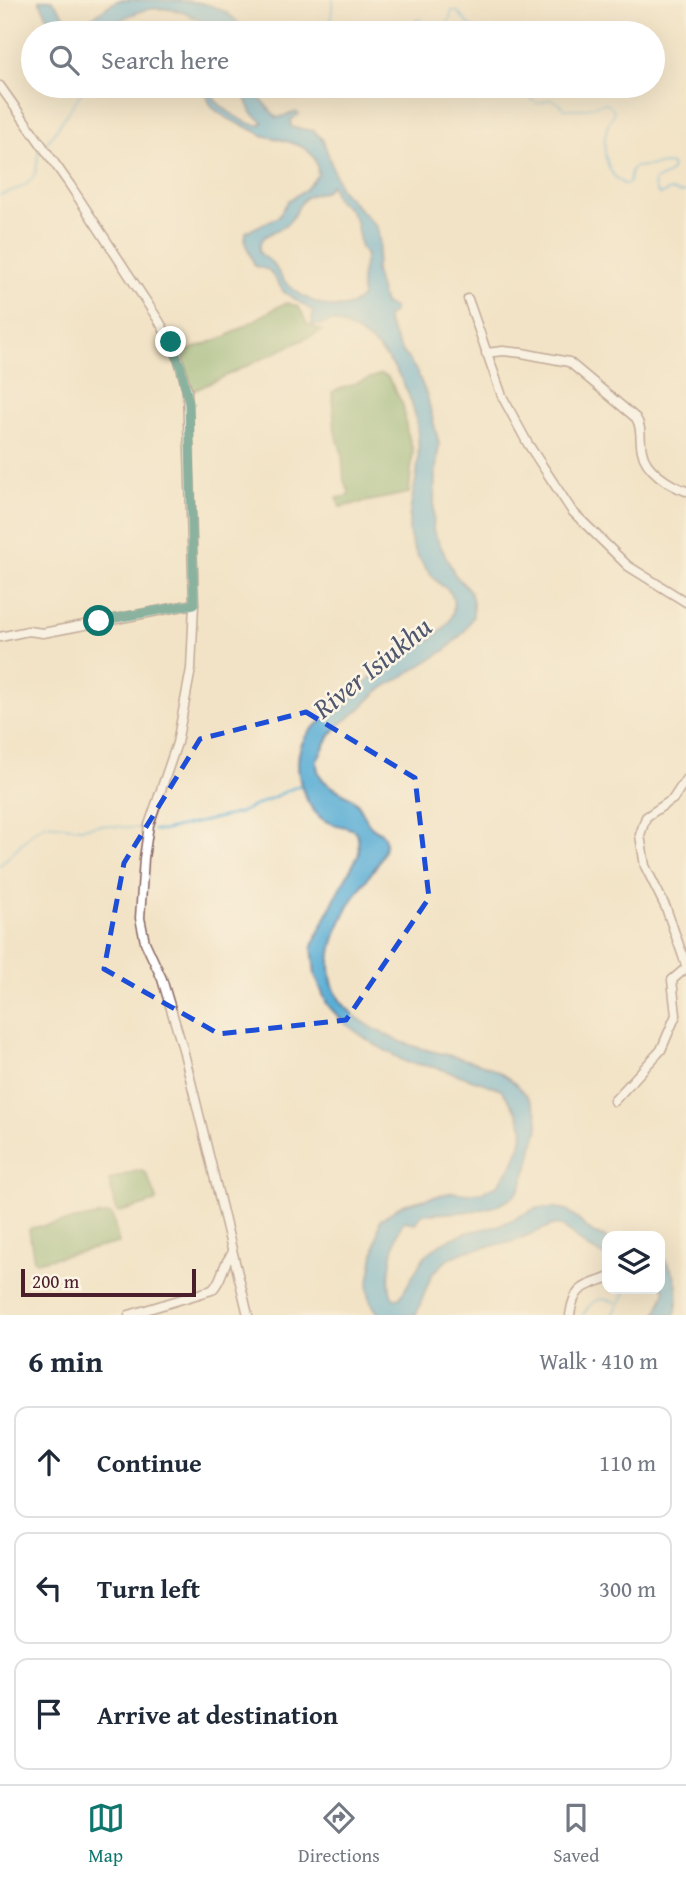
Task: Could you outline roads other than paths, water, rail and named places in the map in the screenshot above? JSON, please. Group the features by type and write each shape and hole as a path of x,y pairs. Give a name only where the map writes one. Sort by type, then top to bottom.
{"street":[{"path":"0,86 70,185 159,321 177,353 185,380 189,404 193,652 188,694 177,743 149,825 144,858 141,918 145,942 162,979 183,1049 248,1315"},
{"path":"468,299 502,396 528,444 572,510 628,566 686,602"},
{"path":"486,353 522,353 574,365 636,418 641,428 641,450 648,464 657,474 686,491"},
{"path":"0,637 27,631 43,633 194,604"},
{"path":"614,1101 661,1050 677,1015 671,980 686,966 666,908 645,866 640,835 646,817 673,799 686,779"},
{"path":"129,1315 212,1290 232,1254"},
{"path":"570,1315 578,1290 602,1280"}],"water":[{"path":"39,0 52,0 68,20 72,21 50,21"},
{"path":"121,0 167,0 206,4 228,14 236,21 200,21 185,13 170,10 137,12 118,21 83,21"},
{"path":"208,98 214,98 249,123 261,125 263,122 252,113 246,98 260,98 277,118 296,112 299,114 291,120 291,127 314,131 323,140 340,189 377,227 380,245 375,271 384,304 394,308 387,321 399,346 417,372 427,396 439,444 433,531 455,575 470,591 473,602 473,616 464,632 446,650 377,692 337,727 317,760 318,769 325,782 357,803 369,824 381,833 385,840 380,859 345,912 334,941 330,971 340,1000 355,1016 374,1029 416,1047 475,1062 502,1074 525,1094 538,1118 530,1163 519,1190 510,1199 467,1212 423,1214 415,1223 404,1221 391,1260 391,1292 394,1299 400,1298 424,1257 441,1243 465,1233 501,1225 537,1208 567,1210 593,1233 602,1236 602,1255 588,1248 562,1226 555,1224 512,1242 466,1251 448,1259 432,1274 416,1315 379,1315 370,1301 368,1287 380,1220 402,1205 453,1192 482,1192 498,1185 514,1162 524,1129 517,1112 501,1089 438,1068 406,1062 372,1043 343,1022 327,1004 315,975 312,946 359,854 358,837 355,831 325,821 313,810 302,789 298,765 299,753 309,732 355,696 376,673 439,632 452,616 453,600 449,590 436,580 422,562 410,536 409,518 417,471 418,439 409,396 399,376 387,358 371,342 353,330 332,321 312,325 313,311 284,292 269,270 255,266 245,243 246,232 278,217 289,200 305,190 318,175 317,164 307,150 298,145 262,135 215,109","holes":["331,185 336,199 349,209 356,221 361,248 366,256 361,279 362,296 345,307 324,305 302,296 283,280 272,263 260,253 263,238 288,223 304,199 324,192"]},
{"path":"665,1261 677,1283 678,1298 675,1315 656,1315 665,1294"}],"waterway":[{"path":"333,0 333,21"},
{"path":"449,21 452,11 457,11 466,21"},
{"path":"415,21 421,21"},
{"path":"46,144 78,98"},
{"path":"530,98 537,103 546,100 558,102 564,109 582,109 606,103 613,109 614,114 609,122 605,142 607,163 611,172 626,185 629,183 631,170 635,167 672,165 667,175 655,180 656,190 660,195 670,190 686,192"},
{"path":"0,195 24,186 33,178 40,149"},
{"path":"153,830 162,831 239,813 300,785"},
{"path":"0,865 33,832 46,824 81,828 100,825 145,829"},
{"path":"613,1315 624,1294"},
{"path":"583,1315 597,1300 618,1303"}],"water label":[{"name":"River Isiukhu","path":"372,667"}]}
